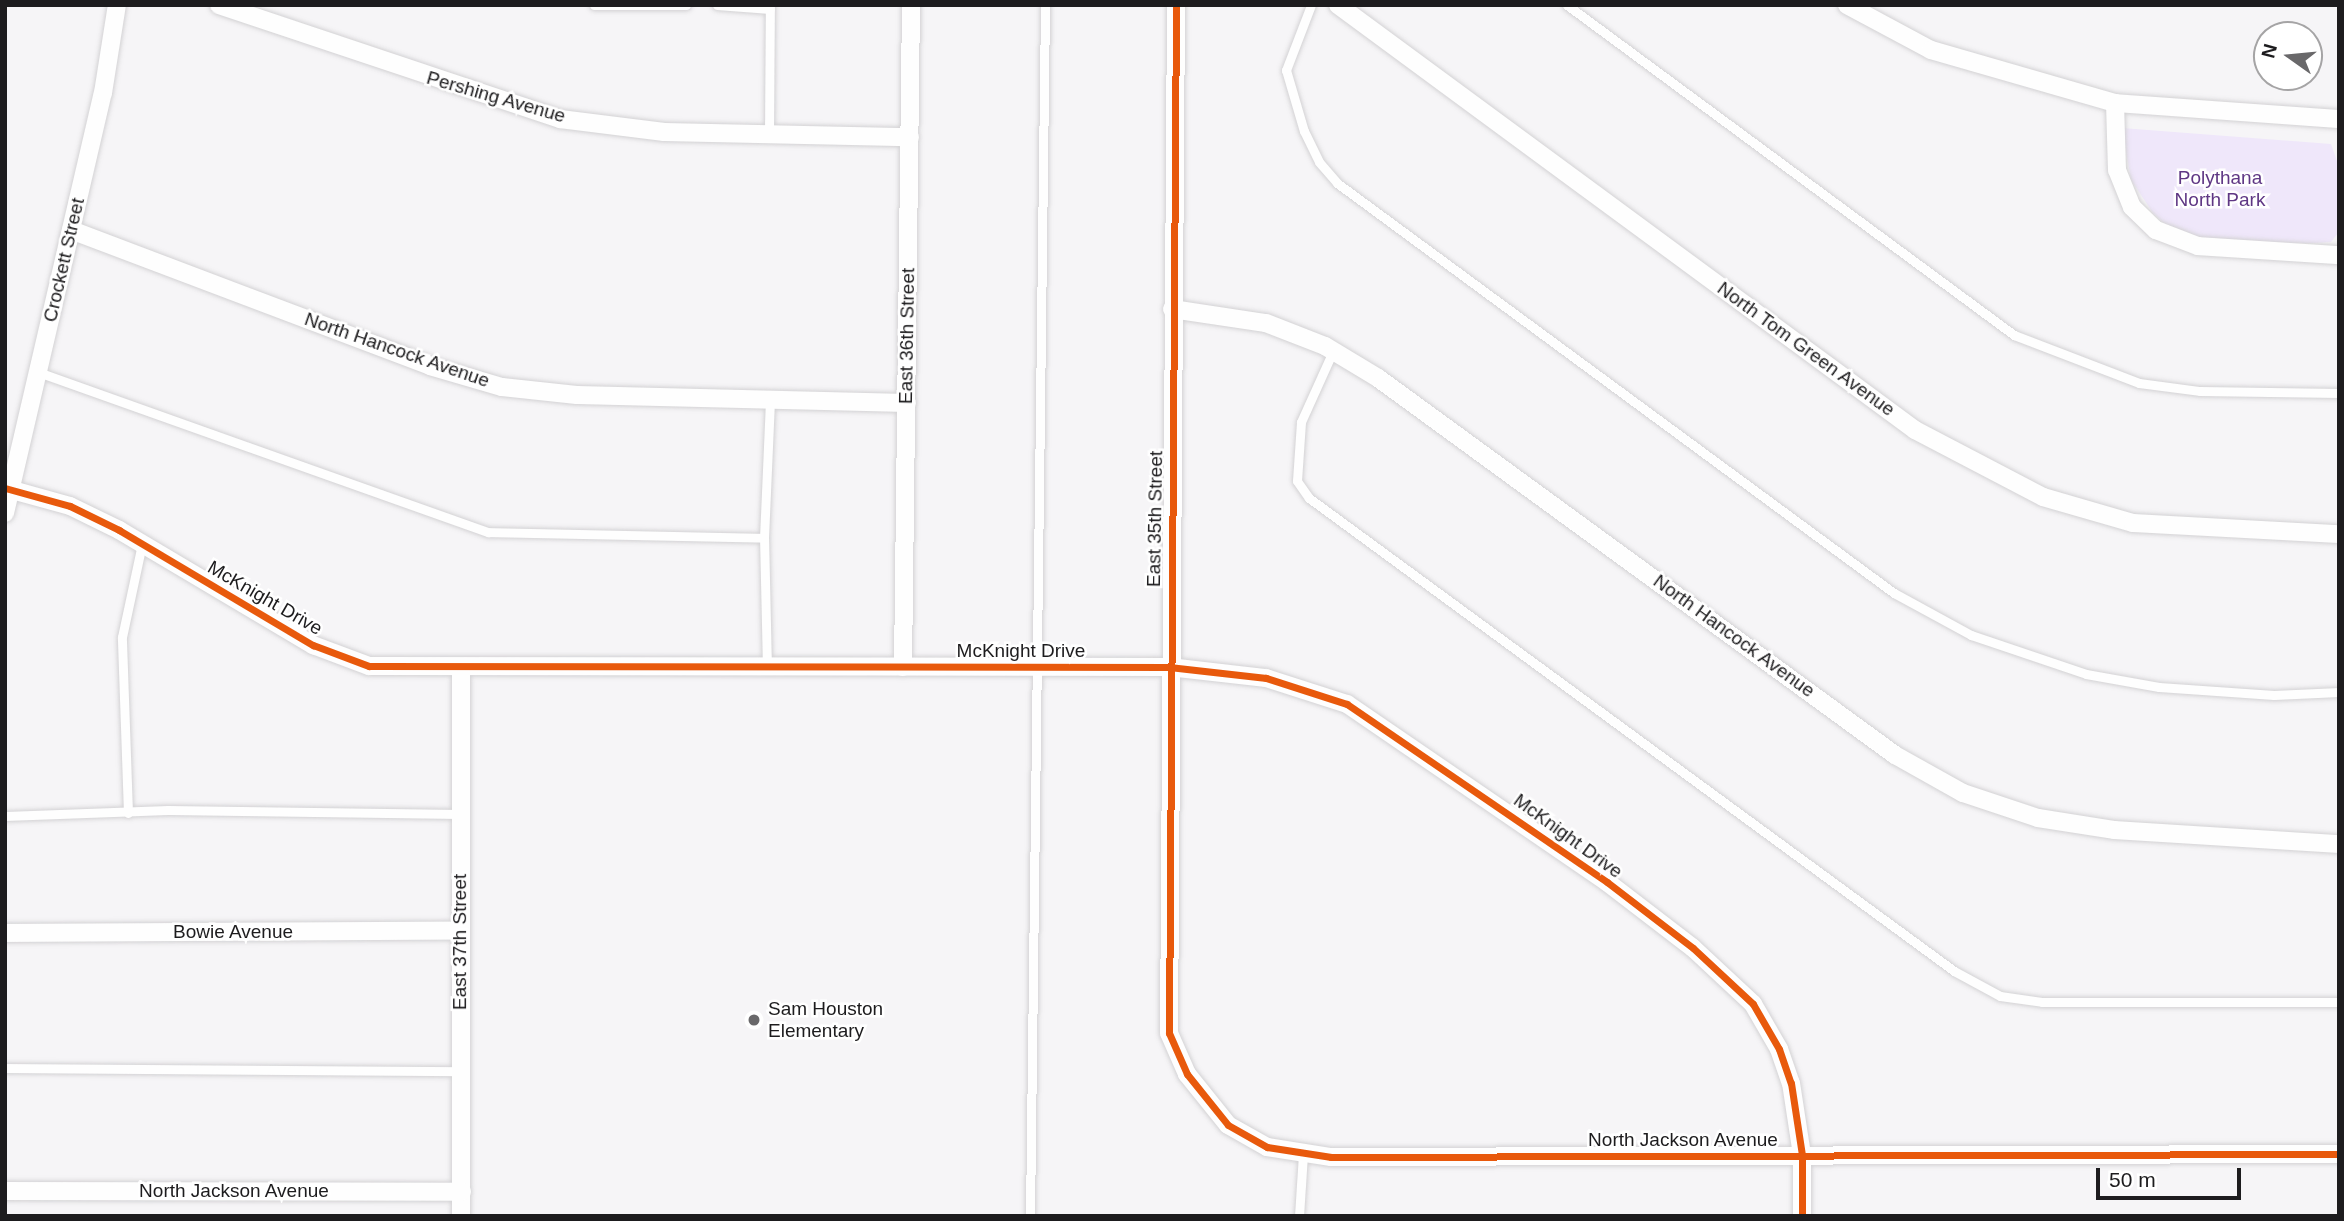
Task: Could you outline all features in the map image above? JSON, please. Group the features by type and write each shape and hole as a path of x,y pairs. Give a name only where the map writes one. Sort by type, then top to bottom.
{"street":[{"name":"Crockett Street","path":"5,513 7,489 103,93 117,5"},
{"name":"Pershing Avenue","path":"219,5 482,97 559,119 664,132 910,137"},
{"name":"East 36th Street","path":"903,667 911,5"},
{"name":"East 35th Street","path":"1169,1033 1169,667 1175,5"},
{"name":"North Tom Green Avenue","path":"1338,5 1915,429 2020,485 2043,497 2133,523 2339,534"},
{"path":"1847,5 1931,50 2115,103 2339,119"},
{"path":"2115,103 2117,170 2132,206 2156,230 2198,246 2339,255"},
{"name":"North Hancock Avenue","path":"71,230 430,366 502,387 577,395 907,403"},
{"name":"North Hancock Avenue","path":"1172,309 1266,323 1333,351 1378,378 1895,755 1963,793 2038,818 2115,830 2339,844"},
{"name":"McKnight Drive","path":"7,489 70,506 142,544 340,658 400,669 1169,667 1266,678 1347,704 1461,779 1693,948 1731,980 1766,1023 1791,1083 1802,1155 1802,1216"},
{"name":"East 37th Street","path":"461,669 461,1216"},
{"name":"Bowie Avenue","path":"5,933 460,931"},
{"name":"North Jackson Avenue","path":"1169,1033 1187,1074 1228,1125 1267,1147 1303,1154 2339,1154"},
{"name":"North Jackson Avenue","path":"5,1191 462,1192"}],"lane":[{"path":"594,5 686,5"},
{"path":"717,5 770,7 769,134"},
{"path":"1030,1216 1034,667 1045,5"},
{"path":"1311,5 1286,71 1304,131 1319,162 1336,183 1894,593 1971,635 2086,674 2159,687 2261,695 2339,692"},
{"path":"1567,5 2014,335 2138,383 2200,391 2339,393"},
{"path":"1333,351 1308,399 1299,433 1297,481 1308,498 1954,971 2000,996 2042,1002 2339,1002"},
{"path":"37,372 488,532 764,538"},
{"path":"768,668 764,538 770,400"},
{"path":"128,813 121,637 142,544"},
{"path":"5,816 128,813 460,814"},
{"path":"5,1068 461,1071"},
{"path":"1299,1216 1303,1154"}],"green space":[{"name":"Polythana North Park","path":"2122,128 2331,144 2337,161 2338,233 2331,242 2315,243 2211,242 2175,233 2153,213 2131,180"}],"cycle path":[{"path":"1176,5 1169,1033 1187,1074 1228,1125 1267,1147 1331,1157 2339,1154"},
{"path":"5,488 70,506 119,530 313,645 369,666 1169,667 1266,678 1347,704 1607,882 1693,948 1753,1004 1779,1049 1791,1083 1802,1155 1802,1216"}],"place":[{"name":"Sam Houston Elementary","path":"754,1020"}]}
